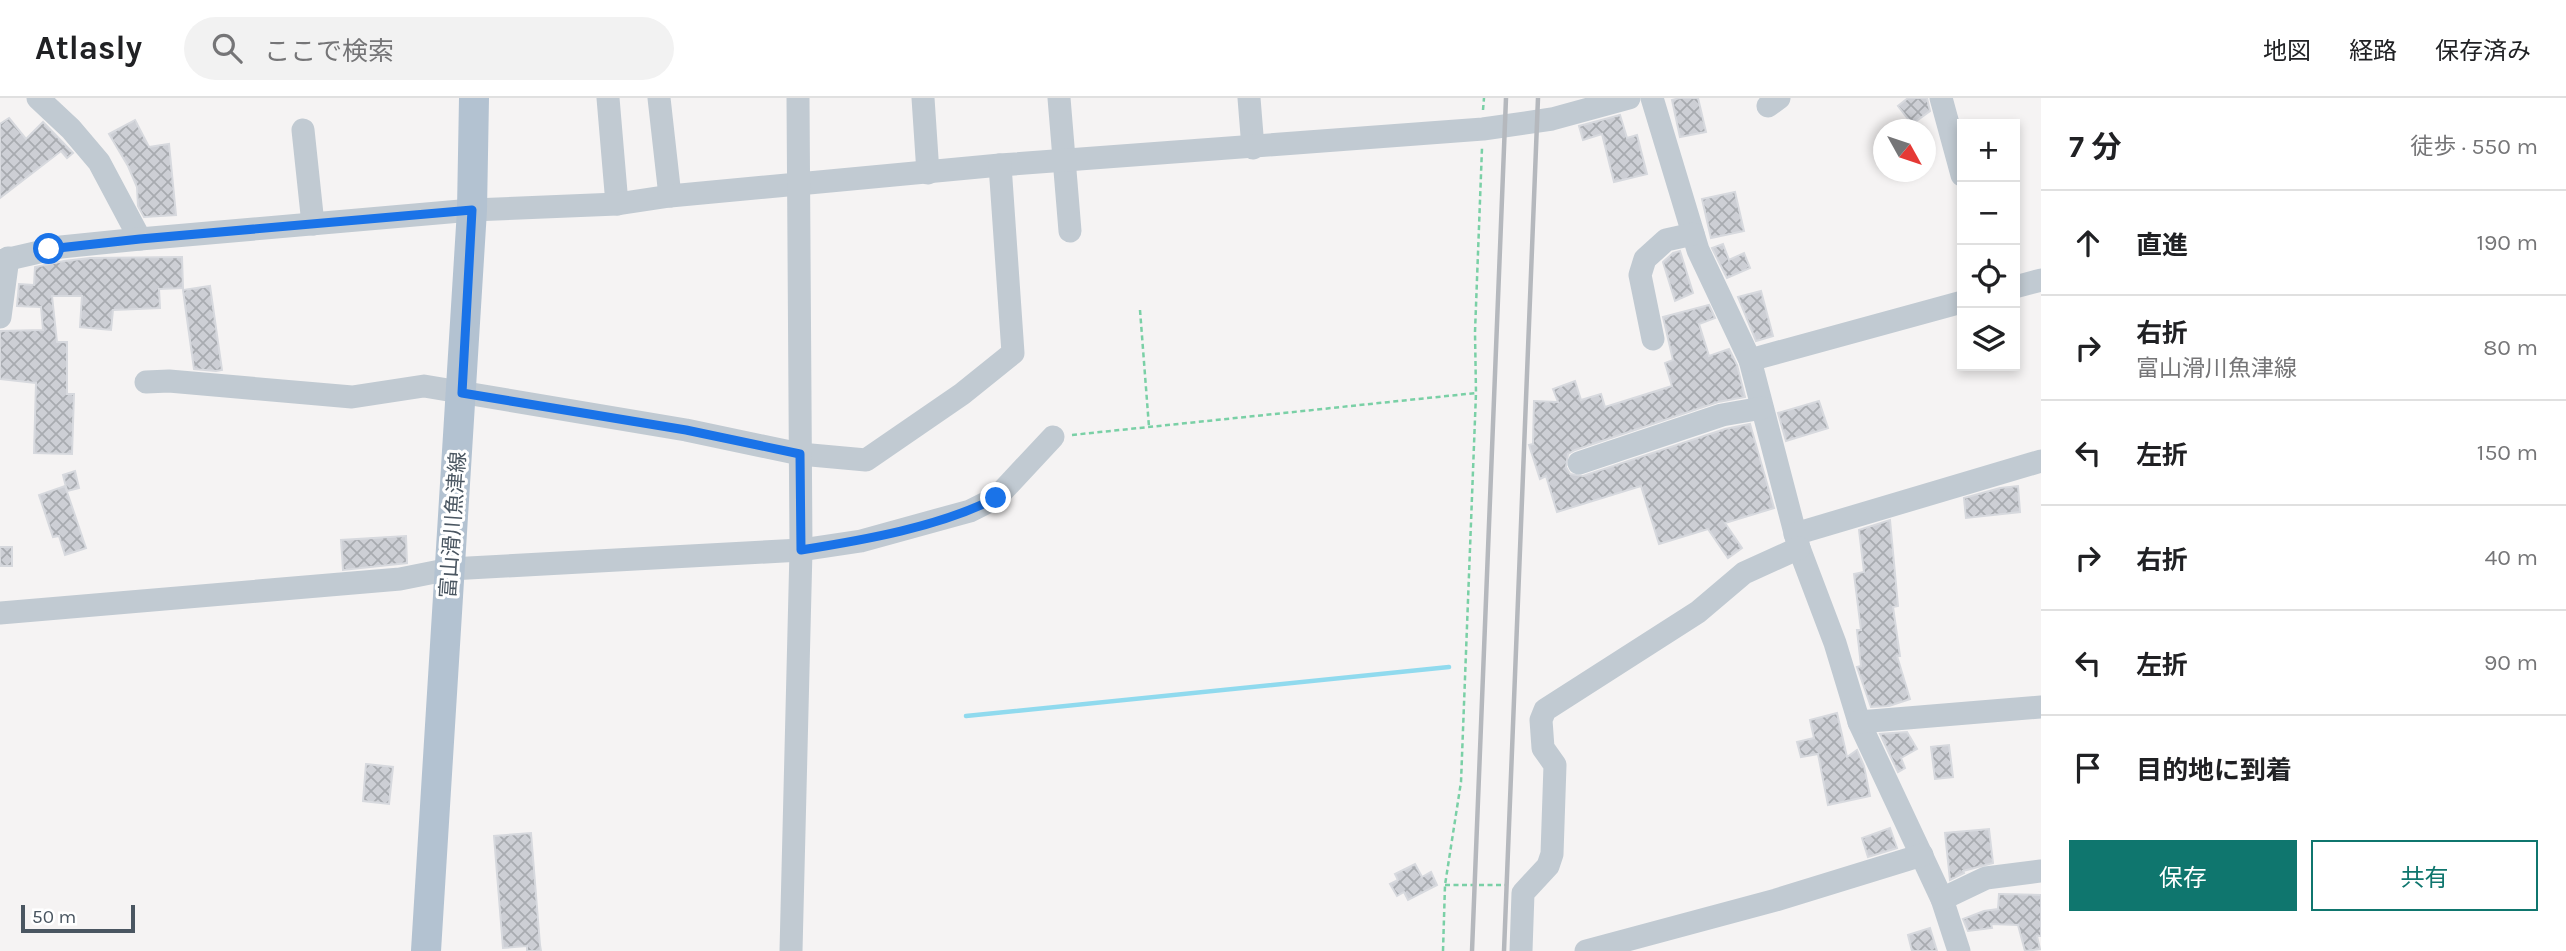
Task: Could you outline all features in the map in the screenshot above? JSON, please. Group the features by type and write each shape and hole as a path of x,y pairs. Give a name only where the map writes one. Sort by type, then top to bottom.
{"main road":[{"name":"富山滑川魚津線","path":"426,951 462,393 472,210 474,98"}],"street":[{"path":"38,98 71,129 99,162 140,239"},
{"path":"608,98 617,204"},
{"path":"659,98 670,196"},
{"path":"791,951 801,550 798,98"},
{"path":"923,98 928,173"},
{"path":"1059,98 1070,231"},
{"path":"1249,98 1253,148"},
{"path":"0,317 4,259 61,247 472,210 617,204 670,196 1000,164 1253,148 1335,139 1483,129 1552,119 1629,98"},
{"path":"1652,98 1692,234 1749,360 1797,541 1835,643 1859,722 1922,855 1959,951"},
{"path":"1941,98 1957,156"},
{"path":"303,130 313,224"},
{"path":"146,382 169,381 352,397 424,386 686,430 800,454 866,460 962,394 1013,353 1000,164"},
{"path":"1653,339 1640,275 1645,259 1666,240 1692,234"},
{"path":"2020,286 2041,280"},
{"path":"1749,360 1957,303"},
{"path":"1579,463 1722,415 1762,408"},
{"path":"0,613 400,579 450,569 801,550 862,541 970,511 996,498 1053,437"},
{"path":"1521,951 1523,893 1548,866 1552,854 1555,765 1543,748 1541,720 1545,710 1698,611 1744,573 1797,541 2041,461"},
{"path":"1859,722 2041,707"},
{"path":"1586,951 1776,900 1922,855"},
{"path":"1941,900 1986,877 2041,871"}],"path":[{"path":"1443,951 1445,885 1461,782 1483,129"},
{"path":"1140,310 1149,427"},
{"path":"1053,437 1476,393"},
{"path":"1445,885 1515,884 1540,873"}],"building":[{"path":"1698,98 1706,132 1680,137 1672,100"},
{"path":"1908,98 1927,98 1930,111 1919,119 1908,119 1898,106"},
{"path":"1620,115 1627,138 1637,135 1647,174 1614,182 1602,134 1583,140 1579,126"},
{"path":"9,118 26,139 43,122 73,153 67,158 61,151 0,198 0,124"},
{"path":"135,120 149,147 169,144 176,215 144,217 138,206 137,187 109,134"},
{"path":"1735,192 1744,231 1711,238 1702,199"},
{"path":"1723,244 1729,260 1744,253 1750,268 1727,278 1712,248"},
{"path":"1680,251 1693,293 1675,301 1663,262 1673,253"},
{"path":"182,257 183,288 159,289 160,308 113,310 111,330 80,327 82,296 52,296 57,342 67,342 67,394 74,394 72,454 34,453 36,383 0,379 0,331 43,330 41,307 17,306 19,284 34,285 35,267 64,261 90,258"},
{"path":"210,286 222,370 216,371 194,369 183,290"},
{"path":"1761,291 1773,336 1756,341 1738,297"},
{"path":"1709,305 1715,318 1699,324 1709,356 1729,349 1737,365 1745,397 1718,402 1575,450 1568,454 1566,467 1570,474 1583,476 1725,429 1750,424 1774,508 1725,523 1742,548 1728,558 1708,529 1659,544 1641,486 1557,512 1546,476 1540,479 1529,445 1533,444 1534,401 1558,402 1553,389 1575,381 1581,400 1601,394 1605,407 1672,386 1665,363 1673,360 1663,317"},
{"path":"1819,401 1828,428 1786,441 1778,413"},
{"path":"75,471 79,488 67,491 63,475"},
{"path":"65,486 86,548 65,555 59,536 53,537 39,495"},
{"path":"2018,486 2020,512 1966,518 1964,498"},
{"path":"1890,520 1898,606 1893,607 1900,656 1897,656 1910,699 1889,706 1871,707 1857,667 1861,666 1857,630 1861,630 1854,574 1864,572 1859,530"},
{"path":"406,536 407,563 343,570 341,540"},
{"path":"0,547 12,547 12,566 0,566"},
{"path":"1837,713 1847,757 1857,750 1864,766 1870,796 1828,805 1818,754 1801,757 1797,742 1814,738 1810,720"},
{"path":"1907,732 1917,749 1901,758 1905,768 1898,772 1880,734"},
{"path":"1949,745 1953,777 1935,779 1931,747"},
{"path":"366,764 393,767 389,804 363,801"},
{"path":"1890,828 1897,848 1868,857 1862,838"},
{"path":"1989,829 1993,863 1963,871 1964,873 1950,880 1945,833"},
{"path":"531,833 541,951 527,951 527,946 503,948 494,836"},
{"path":"1415,864 1422,877 1431,872 1437,885 1408,900 1404,892 1397,896 1390,884 1398,880 1395,874"},
{"path":"1999,894 2041,895 2041,936 2037,936 2040,949 2025,951 2018,925 1991,924 1992,928 1968,931 1963,919 1998,909"},
{"path":"1930,928 1937,951 1912,951 1908,935"}],"waterway":[{"path":"966,716 1449,667"}],"railway":[{"path":"1472,951 1506,98"},
{"path":"1504,951 1538,98"}],"route":[{"path":"49,249 472,210 462,393 686,430 800,454 801,550 862,541 970,511 996,498"}]}
